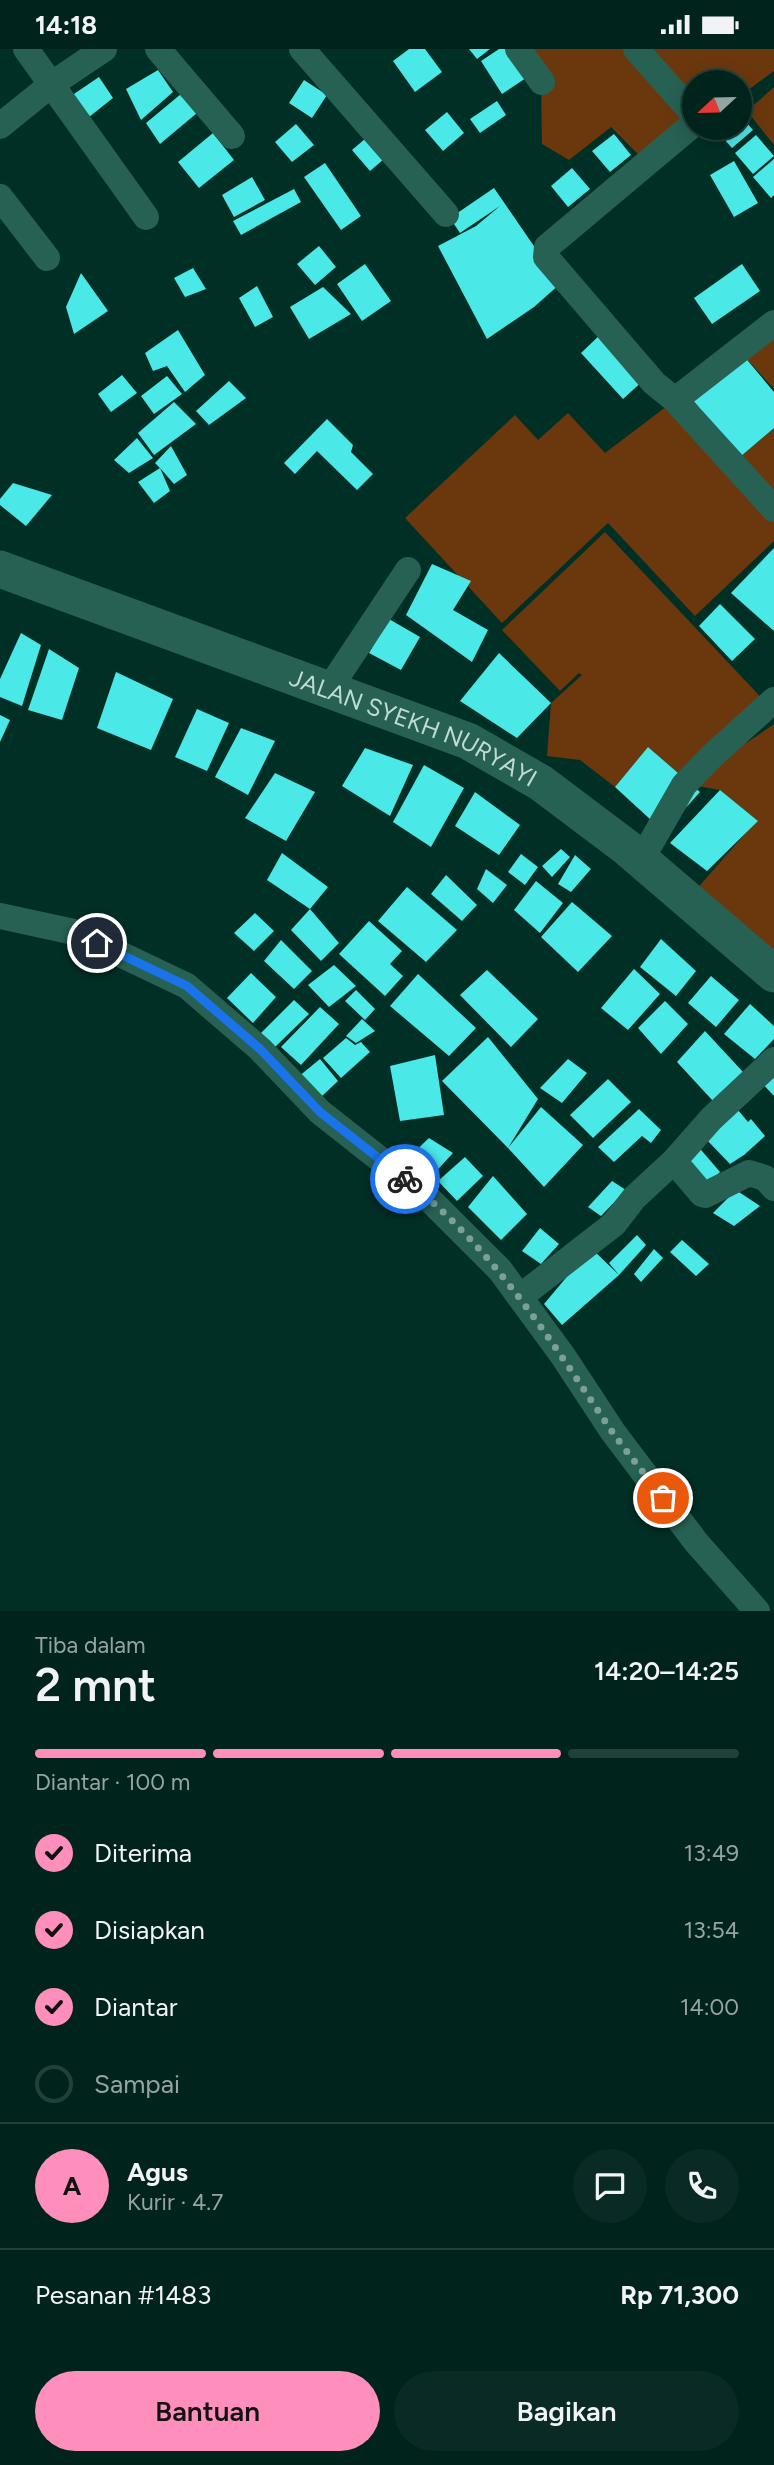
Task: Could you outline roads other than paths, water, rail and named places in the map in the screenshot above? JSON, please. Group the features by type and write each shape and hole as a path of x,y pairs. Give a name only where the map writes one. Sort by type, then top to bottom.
{"main road":[{"name":"JALAN SYEKH NURYAYI","path":"0,569 468,741 541,783 641,860 774,974"}],"street":[{"path":"26,49 146,217"},
{"path":"0,126 52,84 104,49"},
{"path":"158,49 232,136"},
{"path":"302,49 446,214"},
{"path":"518,49 541,82"},
{"path":"636,49 691,111 694,121 547,247 545,253 654,383 675,400 774,509"},
{"path":"0,197 47,258"},
{"path":"675,400 774,323"},
{"path":"329,689 408,570"},
{"path":"641,860 684,786 711,757 774,700"},
{"path":"0,916 75,932 187,986 260,1049 320,1112 424,1194 500,1270 527,1292 563,1356 613,1432 696,1542 757,1611"},
{"path":"527,1292 614,1224 634,1198 674,1161 710,1119 774,1060"},
{"path":"674,1161 705,1195 749,1173 765,1178 774,1188"}]}
